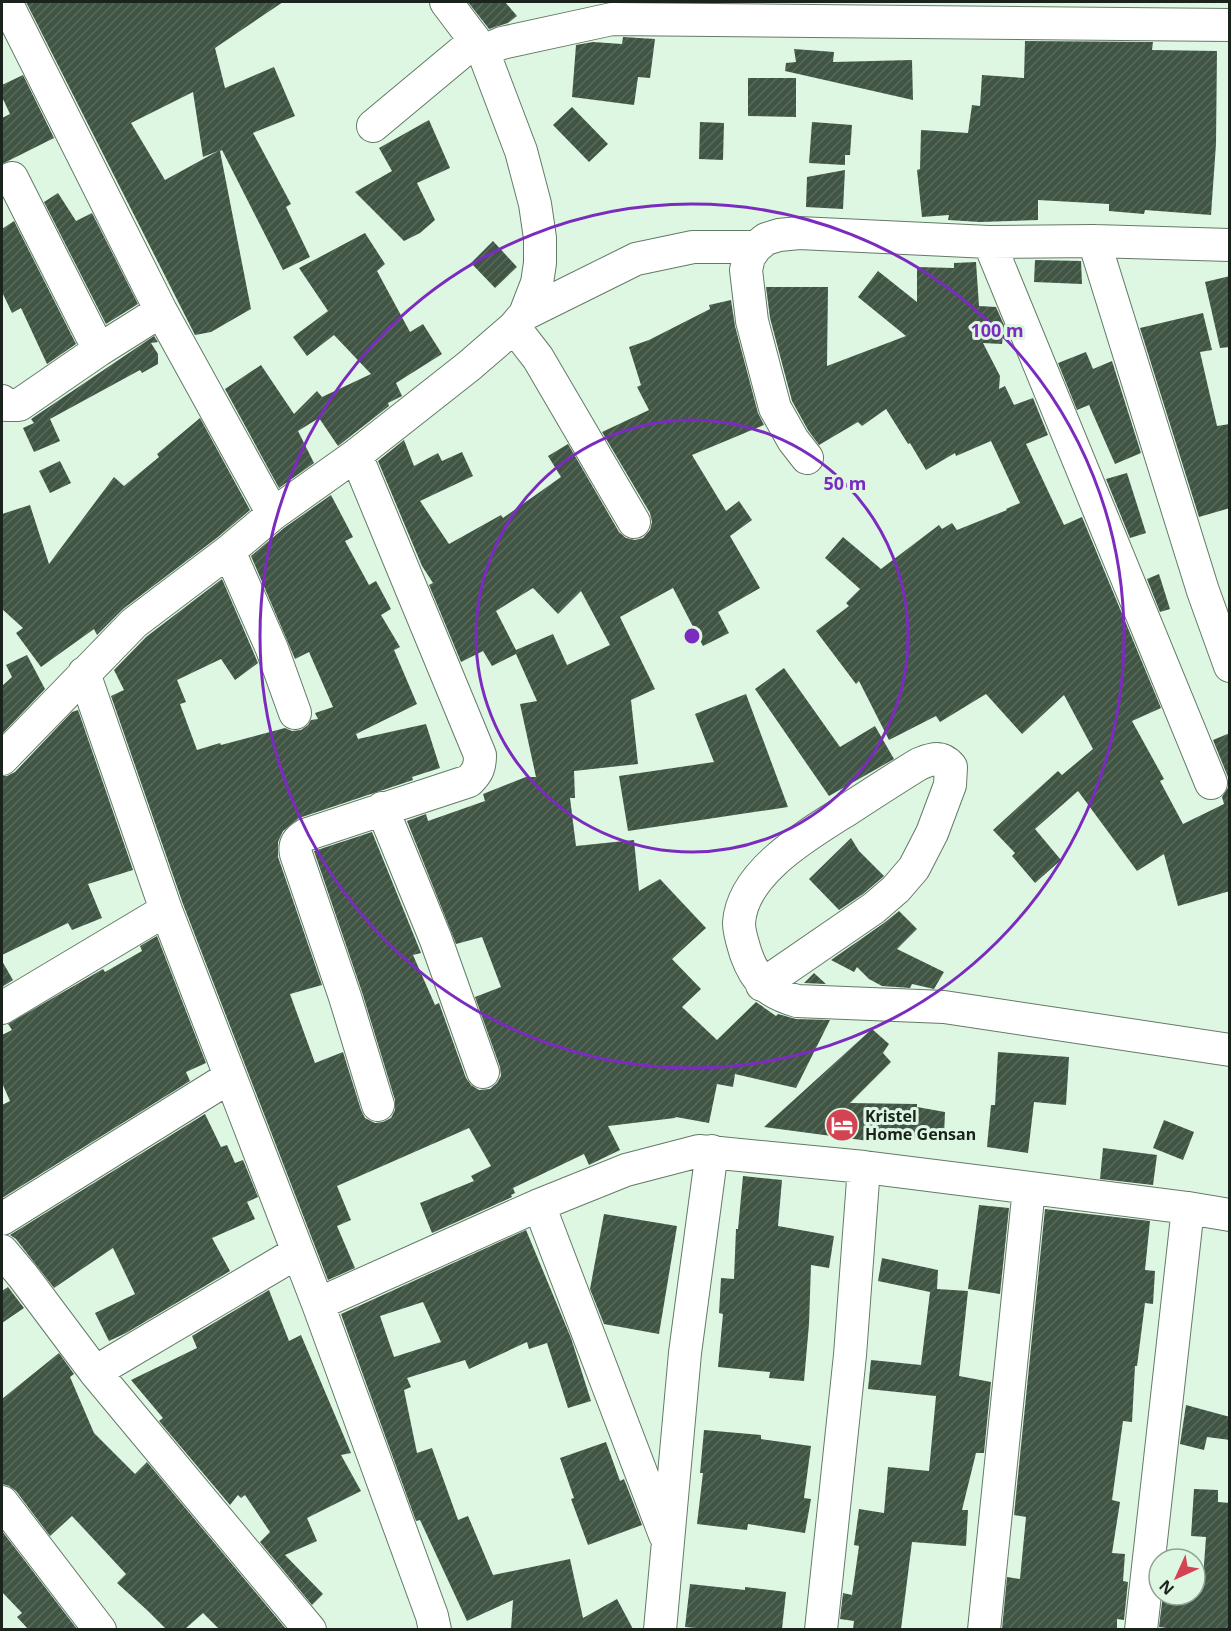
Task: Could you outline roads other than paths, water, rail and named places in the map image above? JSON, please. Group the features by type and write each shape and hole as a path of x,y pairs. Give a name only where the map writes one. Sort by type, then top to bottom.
{"street":[{"path":"446,2 479,46 521,151 535,204 540,238 540,263 537,283 519,320"},
{"path":"6,8 160,311 273,514"},
{"path":"373,126 479,46 612,19 1230,26"},
{"path":"12,178 99,350"},
{"path":"807,458 793,440 775,408 752,321 746,270 749,257 765,239 799,233 989,242 1094,241 1230,245"},
{"path":"1094,241 1203,591 1230,666"},
{"path":"989,242 1211,783"},
{"path":"2,759 134,623 229,551 273,514 356,455 470,366 519,320 636,259 693,247 756,247"},
{"path":"2,401 6,405 19,405 160,311"},
{"path":"519,320 538,358 634,522"},
{"path":"356,455 480,754 480,766 469,781 305,835 297,841 295,846 378,1105"},
{"path":"229,551 272,649 295,712"},
{"path":"84,673 165,910 380,1469 435,1629"},
{"path":"762,984 874,908 914,868 932,833 944,802 951,774 951,767 940,758 919,764 796,843 771,864 753,887 743,907 739,923 741,940 751,967 762,984 779,996 797,1001 944,1007 1230,1050"},
{"path":"382,808 436,940 483,1072"},
{"path":"2,1008 165,910"},
{"path":"2,1219 230,1077"},
{"path":"318,1304 539,1205 626,1170 699,1151 864,1167 1230,1215"},
{"path":"660,1629 685,1353 711,1151"},
{"path":"822,1629 850,1355 864,1167"},
{"path":"984,1629 1029,1188"},
{"path":"539,1205 668,1542"},
{"path":"1141,1629 1188,1208"},
{"path":"2,1251 95,1372 310,1629"},
{"path":"95,1372 297,1252"},
{"path":"2,1502 100,1629"}],"place":[{"name":"Kristel Home Gensan","path":"842,1125"}]}
